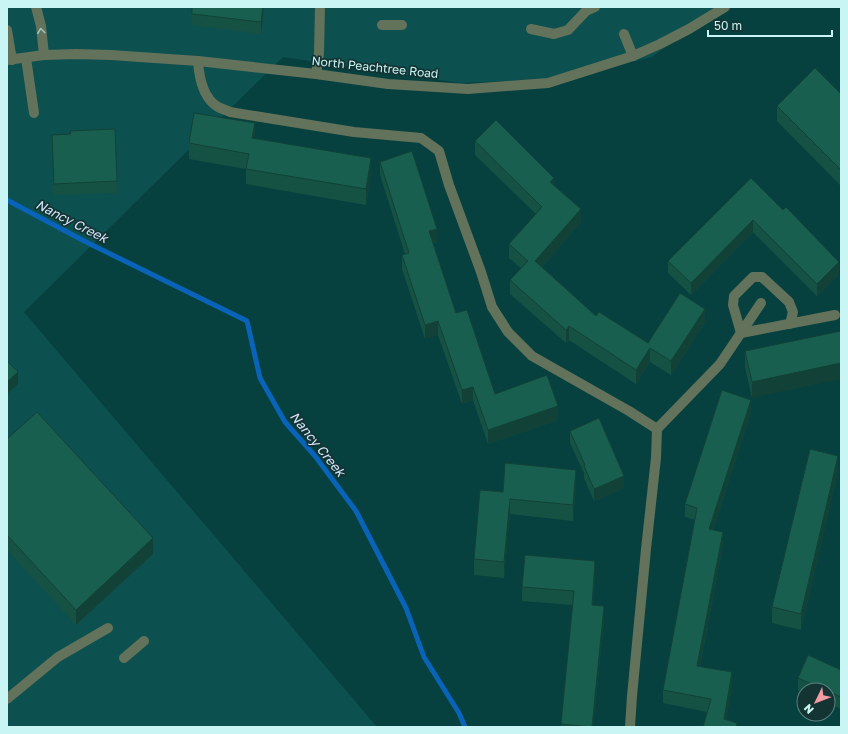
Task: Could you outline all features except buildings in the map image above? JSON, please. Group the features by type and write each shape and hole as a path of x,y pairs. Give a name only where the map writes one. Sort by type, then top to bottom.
{"street":[{"path":"36,7 41,26 44,55"},
{"path":"316,74 319,52 320,7"},
{"path":"531,29 554,34 568,30 586,11 595,7"},
{"name":"North Peachtree Road","path":"9,60 44,55 110,55 198,61 316,74 388,84 468,89 548,83 632,56 660,44 725,7"},
{"path":"382,25 402,26"},
{"path":"7,30 9,60"},
{"path":"624,34 632,56"},
{"path":"26,58 34,113"},
{"path":"198,61 199,71 206,95 217,106 230,112 354,132 421,138 439,151 449,185 481,272 492,307 508,332 532,356 629,411 657,429"},
{"path":"742,333 733,305 734,296 753,277 762,277 789,302 793,312 790,324"},
{"path":"630,727 656,458 657,429 720,364 761,303"},
{"path":"742,333 835,315"},
{"path":"7,699 58,657 108,628"},
{"path":"124,658 144,640"}],"shaded area":[{"path":"7,7 724,7 689,29 652,57 559,79 460,83 283,57 24,312 377,727 7,727"}],"waterway":[{"name":"Nancy Creek","path":"7,200 86,242 247,321 260,378 285,422 315,456 356,511 406,608 424,657 459,713 465,727"}]}
